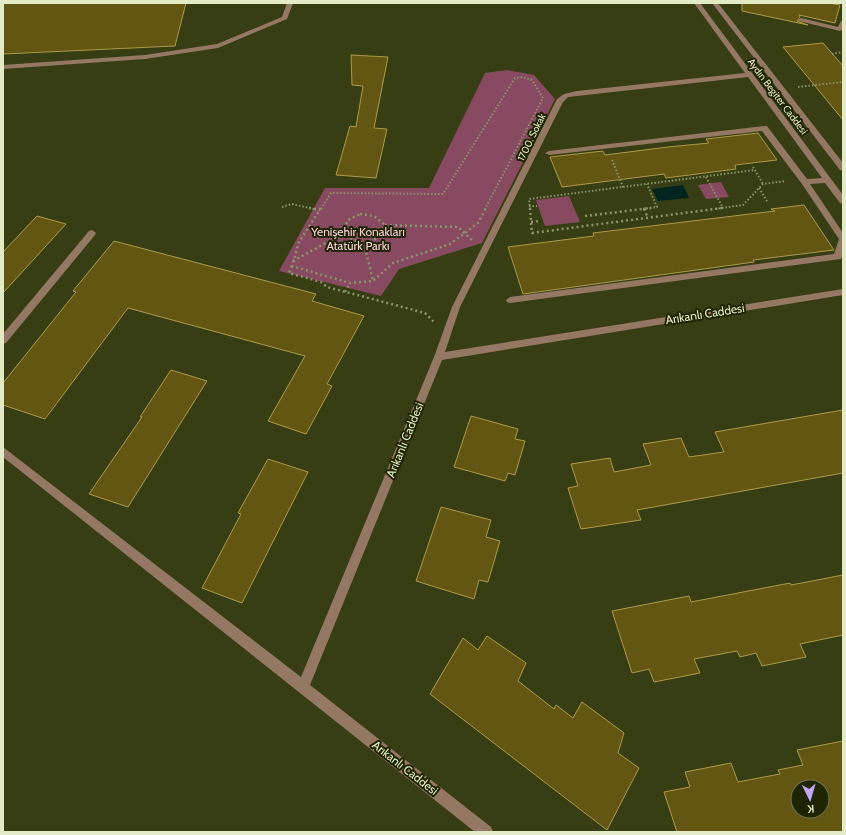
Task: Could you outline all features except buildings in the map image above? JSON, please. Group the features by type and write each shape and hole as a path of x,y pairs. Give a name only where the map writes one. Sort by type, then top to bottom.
{"street":[{"path":"3,67 145,57 218,46 285,18 290,3"},
{"name":"Aydın Begiter Caddesi","path":"697,3 843,201"},
{"name":"Aydın Begiter Caddesi","path":"715,3 843,168"},
{"path":"801,20 840,29 843,22"},
{"name":"1700. Sokak","path":"439,357 456,307 486,251 560,102 566,95 750,75"},
{"path":"510,300 838,257 843,238 805,182 764,128 548,154"},
{"path":"805,182 828,180"},
{"path":"3,340 92,233"},
{"name":"Arıkanlı Caddesi","path":"486,832 303,687 439,357 843,292"},
{"path":"3,451 303,687"}],"path":[{"path":"832,54 843,52"},
{"path":"292,266 350,283 373,281 393,263 450,244 466,233 478,223 543,98 532,80 523,77 515,78 443,194 331,193 299,242 289,273 321,282 327,287 425,313 446,334"},
{"path":"781,88 843,82"},
{"path":"606,146 623,187"},
{"path":"753,167 763,184"},
{"path":"755,170 529,199 532,233 743,205 763,184 793,180 805,182"},
{"path":"706,176 723,208"},
{"path":"585,216 657,207 646,184"},
{"path":"759,188 768,203"},
{"path":"282,207 292,204 320,210"},
{"path":"530,206 537,206"},
{"path":"644,209 648,218"},
{"path":"360,214 371,214 380,218 385,225 384,232 378,239 364,243 357,243 346,236 343,232 344,224 350,217 360,214"},
{"path":"531,222 540,221"},
{"path":"385,225 458,227 466,233 478,247 486,251"},
{"path":"293,261 335,238 346,236"},
{"path":"364,243 373,281"},
{"path":"345,292 350,283"}],"green space":[{"name":"Yenişehir Konakları Atatürk Parkı","path":"507,70 534,75 555,99 482,243 399,269 381,296 279,271 325,188 429,188 485,73"},
{"path":"721,182 729,197 706,199 698,185"},
{"path":"569,196 580,222 545,226 536,200"}],"water":[{"path":"683,185 689,198 658,201 652,189"}]}
